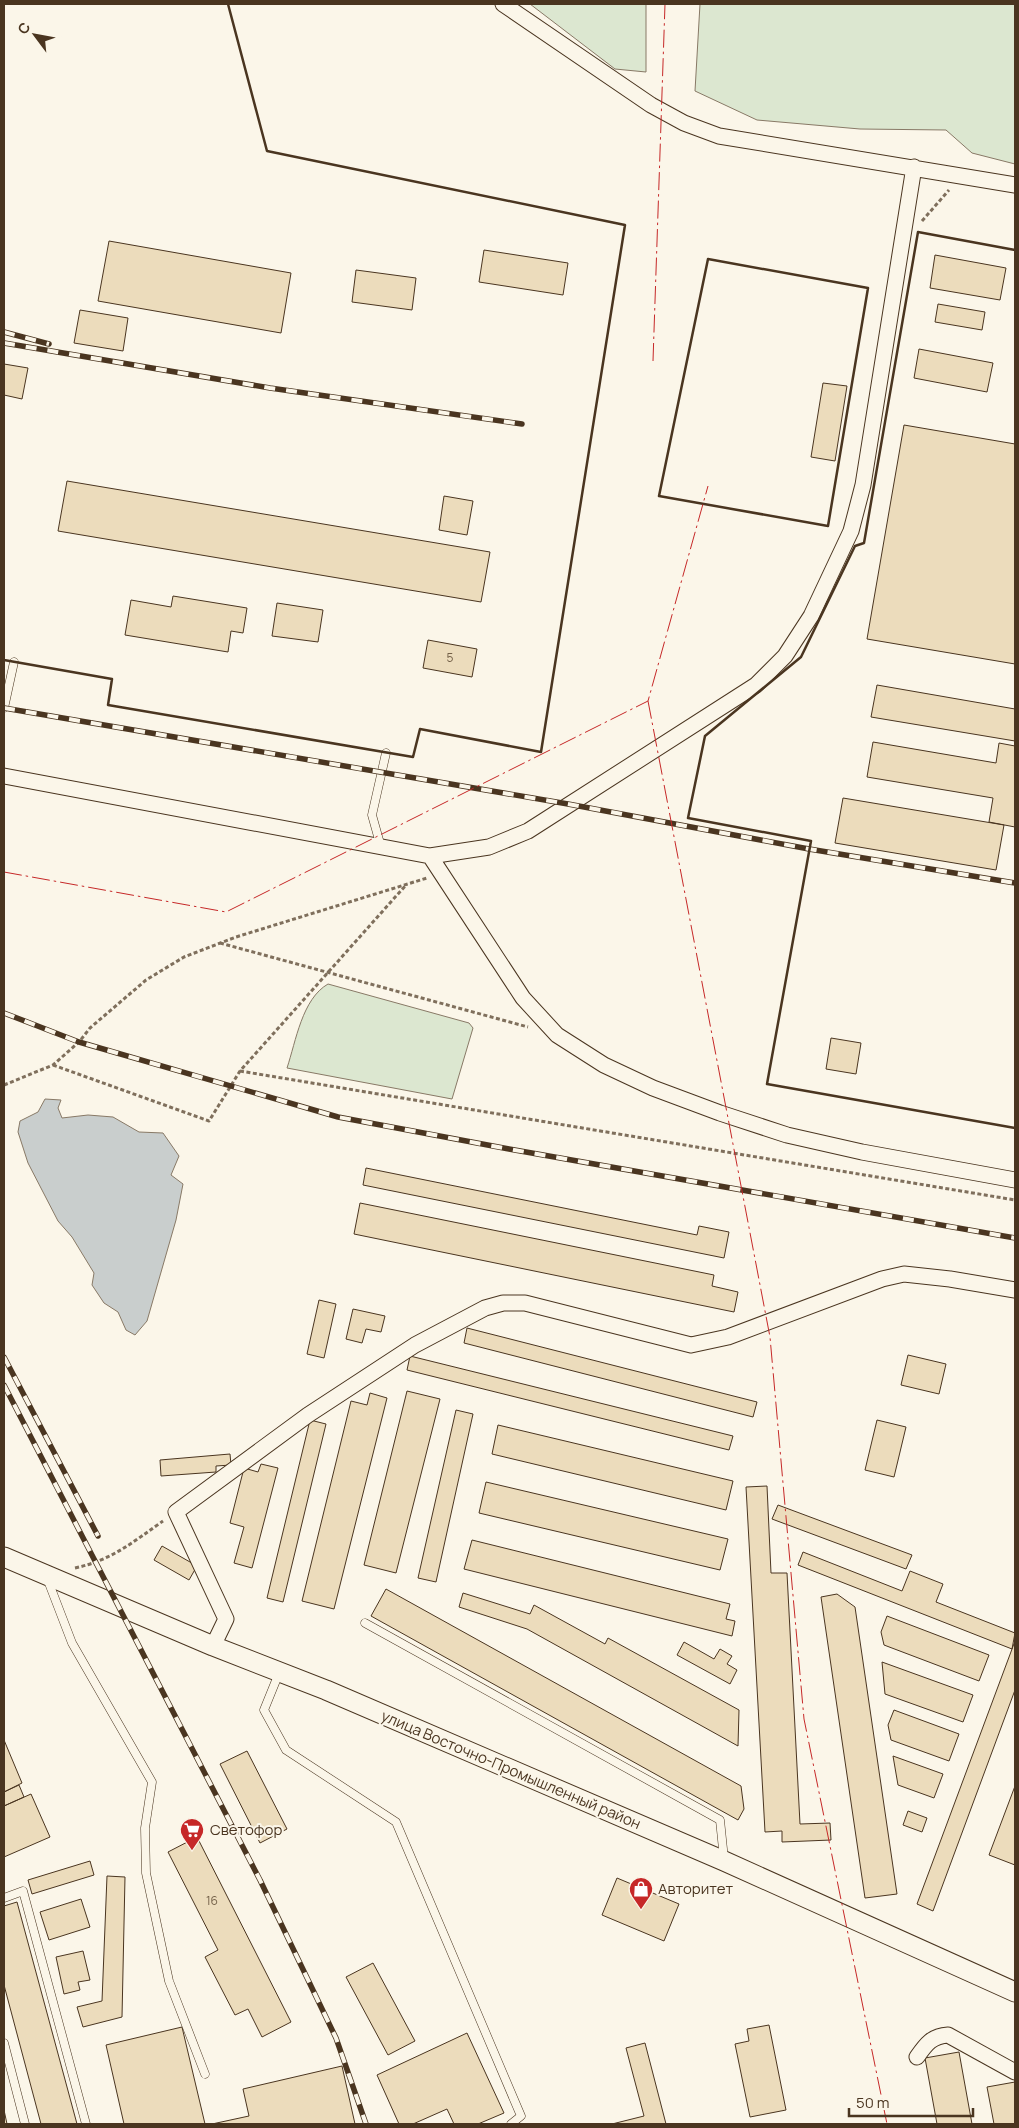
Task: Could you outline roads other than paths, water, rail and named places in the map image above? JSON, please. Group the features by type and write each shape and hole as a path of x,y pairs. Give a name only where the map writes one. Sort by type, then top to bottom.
{"street":[{"path":"504,4 651,105 684,123 718,136 1015,185"},
{"path":"4,776 430,856 489,846 528,831 756,685 785,656 811,616 851,531 860,494 914,167"},
{"path":"430,856 523,998 557,1035 604,1065 653,1088 720,1114 787,1135 862,1152 1015,1180"},
{"path":"213,1646 226,1619 176,1512 308,1414 415,1345 485,1308 503,1303 525,1303 691,1345 728,1337 875,1281 904,1274 950,1279 1015,1290"},
{"name":"улица Восточно-Промышленный район","path":"4,1557 213,1646 326,1690 724,1861 1015,1992"},
{"path":"917,2057 926,2044 937,2036 948,2036 1015,2071"}],"lane":[{"path":"4,708 14,662"},
{"path":"381,847 372,815 386,753"},
{"path":"45,1574 72,1643 152,1782 145,1828 146,1873 170,1981 206,2074"},
{"path":"365,1622 720,1820 724,1861"},
{"path":"279,1673 264,1710 286,1750 396,1822 521,2116 511,2124"},
{"path":"4,1898 23,1891 86,2124"},
{"path":"4,2043 25,2124"}],"railway":[{"path":"4,332 49,344"},
{"path":"4,343 270,388 522,424"},
{"path":"4,708 568,804 809,849 1015,883"},
{"path":"4,1013 79,1042 338,1117 1015,1238"},
{"path":"4,1357 98,1536"},
{"path":"4,1385 260,1880 336,2038 366,2124"}],"place":[{"name":"Светофор","path":"192,1851"},
{"name":"Авторитет","path":"641,1910"}]}
